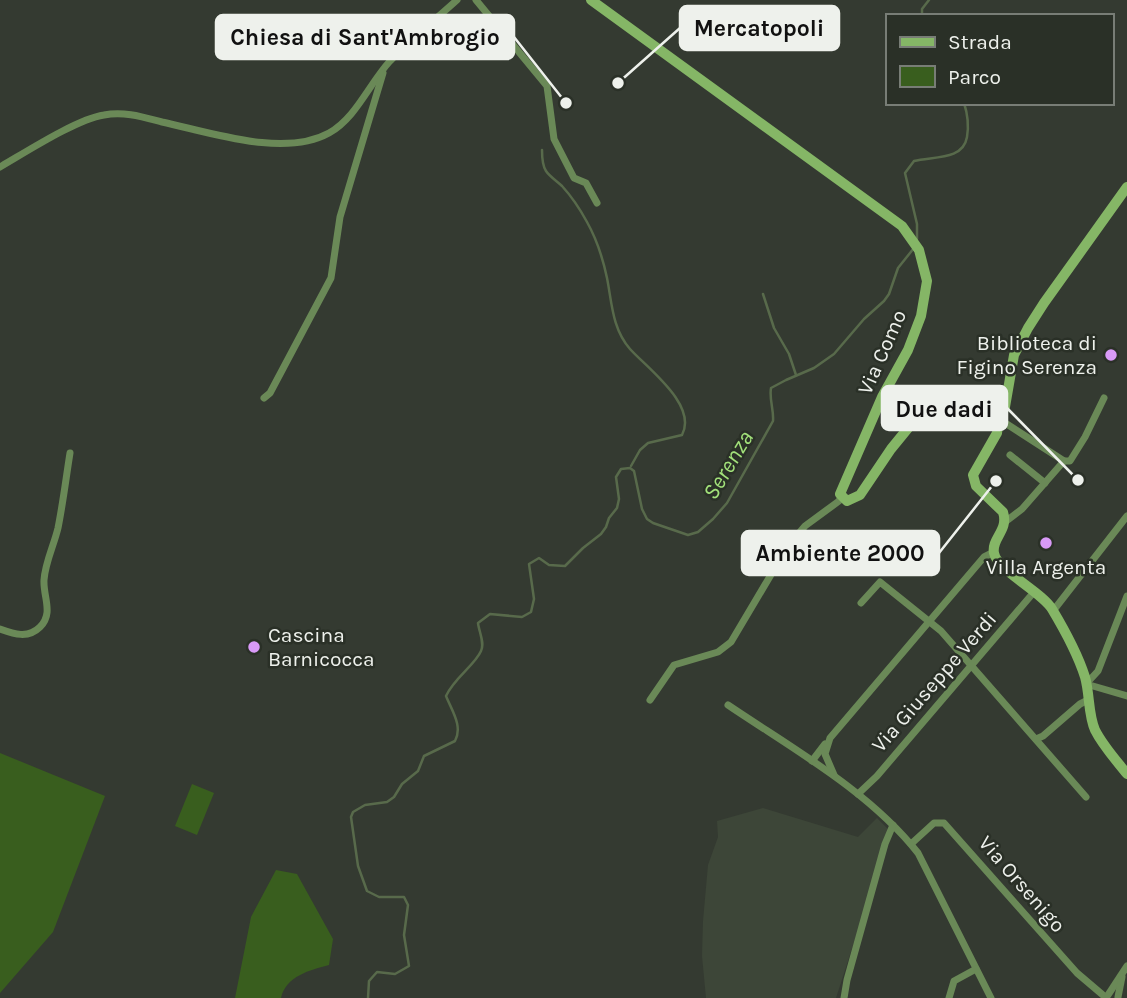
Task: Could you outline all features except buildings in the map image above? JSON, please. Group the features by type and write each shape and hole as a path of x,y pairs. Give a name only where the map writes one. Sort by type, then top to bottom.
{"street":[{"path":"0,167 80,123 102,115 123,113 244,141 304,142 318,138 339,127 384,69 457,0"},
{"path":"476,0 547,86 554,139 574,178 586,183 597,203"},
{"name":"Via Como","path":"592,0 902,226 919,250 927,281 921,316 908,350 882,397 839,494 841,496"},
{"path":"264,398 270,393 331,278 340,216 384,69"},
{"path":"1006,522 1003,512 973,480 974,471 997,433 999,419 1005,407 1014,355 1028,328 1127,187"},
{"path":"650,700 674,664 718,652 731,642 788,547 805,526 839,501 841,496 847,501 860,495 891,449 931,400 941,392 988,408 999,419 1064,461 1070,461 1086,437 1104,398"},
{"path":"0,629 17,635 30,634 47,618 44,581 58,526 70,453"},
{"path":"1010,455 1045,483"},
{"path":"1064,461 1022,509 1006,522 994,552 996,558 1053,611 1083,671 1093,726 1127,774"},
{"path":"1053,611 1127,516"},
{"path":"812,761 984,557 994,552"},
{"path":"861,603 880,582 929,621 1086,797"},
{"name":"Via Giuseppe Verdi","path":"858,794 877,776 1034,592"},
{"path":"1086,684 1098,671 1127,596"},
{"path":"1086,684 1127,696"},
{"path":"1036,739 1080,704 1088,701"},
{"path":"728,705 858,794 911,844 918,853 990,998"},
{"path":"830,738 825,754 831,772 839,781"},
{"name":"Via Orsenigo","path":"911,844 934,823 944,823 1089,985 1105,996"},
{"path":"844,998 893,825"},
{"path":"1105,996 1125,968"},
{"path":"1105,996 1119,997 1125,968"},
{"path":"948,998 954,981 976,969"},
{"path":"1089,985 1095,998"}],"shaded area":[{"path":"763,808 858,837 877,818 890,831 836,998 706,998 702,956 703,921 708,865 718,837 717,821"}],"green space":[{"path":"0,753 105,796 53,932 0,993"},
{"path":"192,784 214,793 197,835 175,826"},
{"path":"276,870 297,874 333,939 329,965 293,979 281,998 235,998 251,917"}],"waterway":[{"name":"Serenza","path":"922,14 922,9 929,0"},
{"name":"Serenza","path":"917,239 917,224 905,173 914,161 946,156 960,150 967,137 964,105"},
{"path":"542,150 546,171 572,199 593,235 607,278 614,315 624,341 668,388 683,412 685,423 682,435 648,443 640,450 631,466"},
{"name":"Serenza","path":"368,998 369,981 377,972 395,974 409,966 404,935 408,905 404,897 379,897 367,891 358,866 351,817 353,812 365,805 387,802 394,797 402,784 418,771 424,756 455,741 457,724 446,696 481,651 478,623 490,614 522,617 531,612 534,599 529,564 539,558 549,565 565,566 601,534 617,508 619,499 616,477 621,469 630,468 634,471 642,509 647,519 688,535 698,532 727,503 773,421 771,388 814,368 834,354 864,319 884,301 898,268 914,248"},
{"path":"763,294 774,328 789,354 796,375"}],"place":[{"name":"Mercatopoli","path":"618,83"},
{"name":"Chiesa di Sant'Ambrogio","path":"566,103"},
{"name":"Biblioteca di Figino Serenza","path":"1111,355"},
{"name":"Due dadi","path":"1078,480"},
{"name":"Ambiente 2000","path":"996,481"},
{"name":"Villa Argenta","path":"1046,543"},
{"name":"Cascina Barnicocca","path":"254,647"}]}
